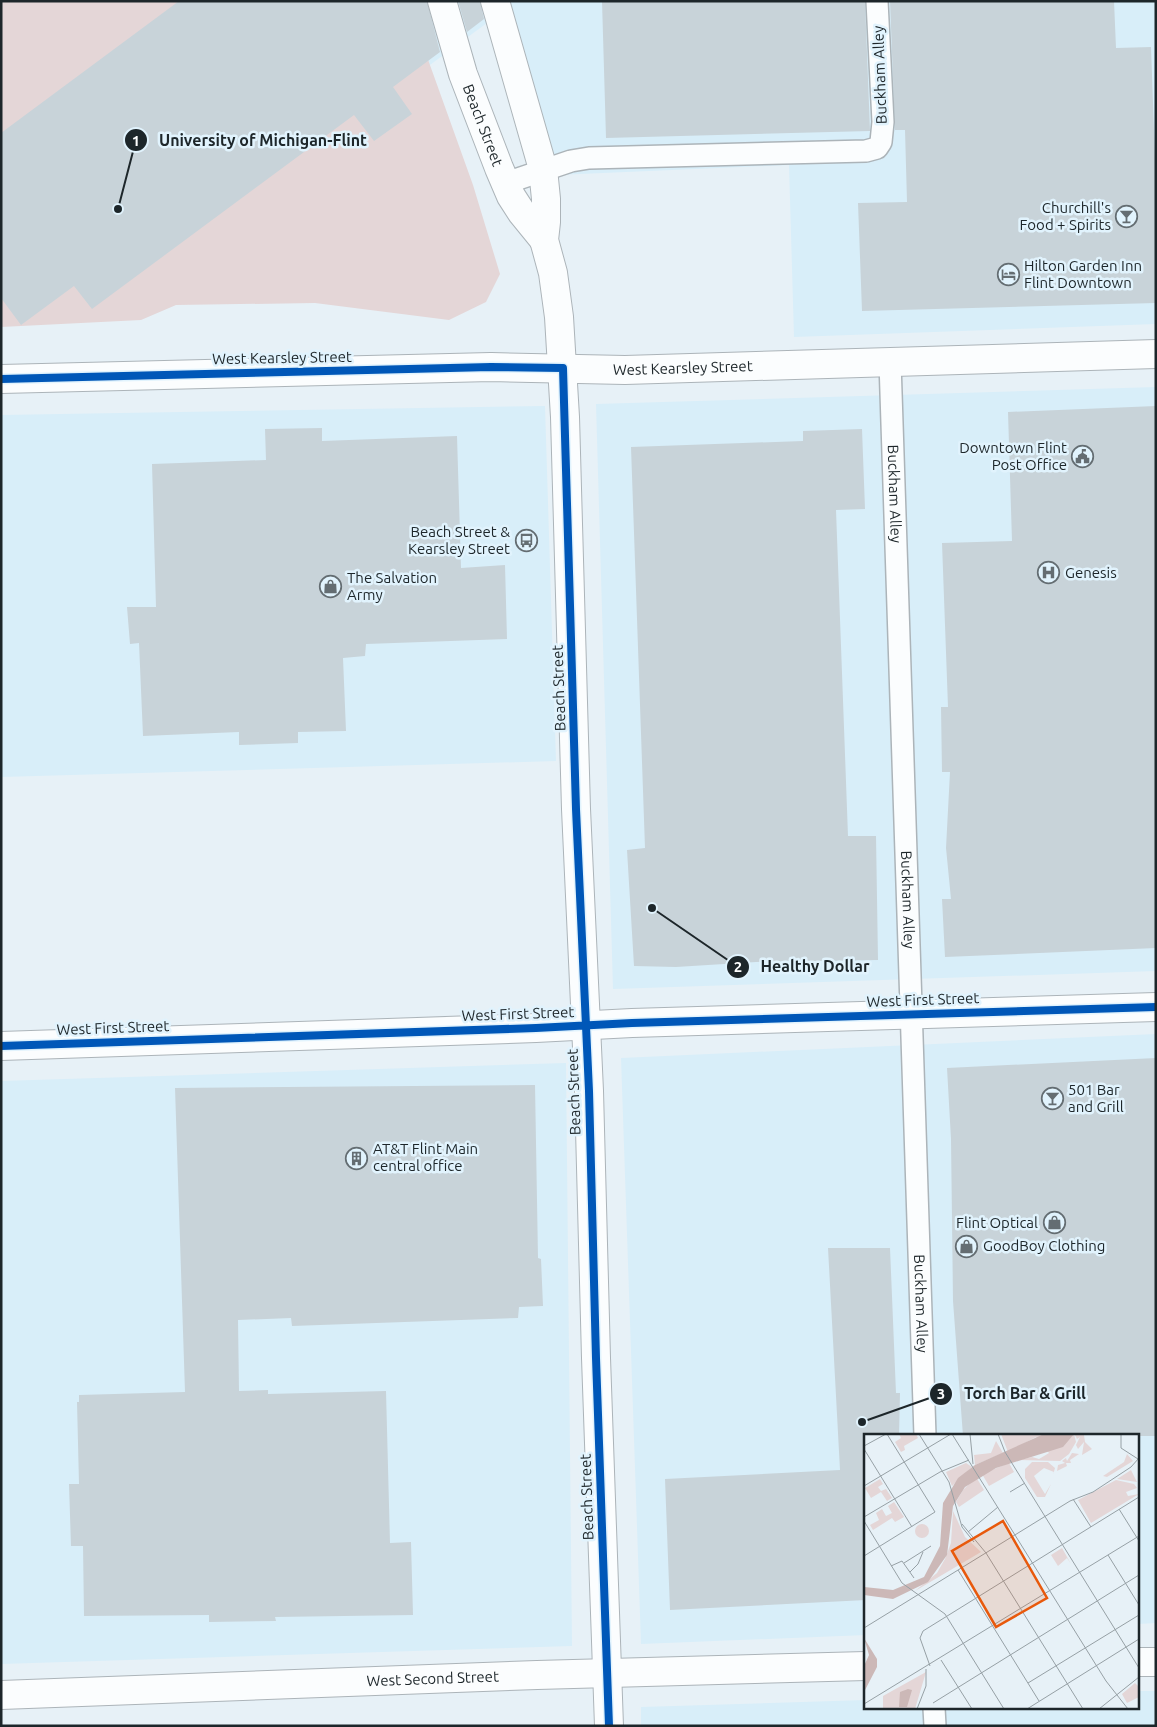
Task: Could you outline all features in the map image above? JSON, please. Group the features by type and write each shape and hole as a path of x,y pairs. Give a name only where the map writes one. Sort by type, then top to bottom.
{"street":[{"name":"Beach Street","path":"442,1 463,74 506,183 522,213 544,240"},
{"name":"Beach Street","path":"495,1 542,170 546,199 544,240 559,306 563,368 576,809 609,1726"},
{"name":"West Kearsley Street","path":"1,379 491,367 625,370 1156,354"},
{"name":"West First Street","path":"1,1046 1156,1007"},
{"path":"1140,1662 1156,1662"},
{"name":"West Second Street","path":"1,1695 607,1672 864,1666"}],"lane":[{"name":"Buckham Alley","path":"542,170 589,158 858,151 872,150 878,147 882,138 883,122 877,1"},
{"path":"506,183 542,170"},
{"name":"Buckham Alley","path":"890,362 925,1434"},
{"path":"934,1710 935,1726"}],"shaded area":[{"path":"1,1 407,1 473,185 500,274 486,302 449,320 315,303 176,305 141,320 1,327"},
{"path":"184,1 1156,1 1156,324 794,337 789,165 557,175 510,6 104,305"},
{"path":"1156,387 1156,971 613,989 596,404"},
{"path":"545,406 556,761 1,777 1,415"},
{"path":"1156,1034 1156,1623 1140,1624 1140,1434 864,1434 864,1635 641,1644 621,1058"},
{"path":"566,1063 572,1646 1,1664 1,1081"},
{"path":"1140,1691 1156,1691 1156,1726 641,1726 641,1707 864,1700 864,1710 1140,1710"}],"building":[{"path":"179,1 427,1 440,52 393,87 412,114 374,141 354,115 92,309 74,286 21,325 1,298 1,133"},
{"path":"458,1 480,1 484,19 467,32"},
{"path":"602,1 865,1 870,131 606,138"},
{"path":"890,1 1114,1 1116,48 1151,47 1156,187 1156,303 862,311 858,203 907,202 905,130 895,130"},
{"path":"1156,406 1156,948 945,957 942,899 951,899 946,848 950,772 942,772 941,707 948,707 942,543 1012,541 1008,412"},
{"name":"The Salvation Army","path":"322,428 322,441 457,436 461,568 505,565 507,639 366,644 365,656 343,658 346,731 298,732 298,743 239,745 239,732 143,736 139,643 130,644 127,607 156,607 152,464 266,460 265,429"},
{"path":"862,429 865,509 836,510 848,836 876,836 878,960 756,962 676,967 634,966 627,850 645,848 631,447 803,441 803,431"},
{"path":"1156,1058 1156,1436 1140,1436 1140,1434 963,1434 953,1301 951,1139 947,1068"},
{"path":"535,1085 538,1258 541,1259 543,1306 519,1307 518,1318 292,1326 291,1318 238,1320 239,1391 268,1390 268,1394 386,1391 390,1543 411,1542 413,1615 275,1617 276,1621 209,1622 209,1615 84,1616 83,1546 71,1546 69,1484 79,1484 77,1402 79,1402 79,1395 185,1392 175,1088"},
{"path":"828,1248 890,1248 896,1393 900,1393 899,1434 864,1434 864,1600 670,1610 665,1479 840,1470"}],"cycle path":[{"path":"1,379 491,367 563,368 576,809 589,1091 609,1726"},
{"path":"1,1046 632,1023 1156,1007"}],"place":[{"name":"University of Michigan-Flint","path":"118,209"},
{"name":"Churchill's Food + Spirits","path":"1127,217"},
{"name":"Hilton Garden Inn Flint Downtown","path":"1008,275"},
{"name":"Downtown Flint Post Office","path":"1083,457"},
{"name":"Beach Street & Kearsley Street","path":"526,541"},
{"name":"Genesis","path":"1049,573"},
{"name":"The Salvation Army","path":"331,587"},
{"name":"Healthy Dollar","path":"652,908"},
{"name":"501 Bar and Grill","path":"1052,1099"},
{"name":"AT&T Flint Main central office","path":"357,1158"},
{"name":"Flint Optical","path":"1054,1223"},
{"name":"GoodBoy Clothing","path":"967,1246"},
{"name":"Torch Bar & Grill","path":"862,1422"}]}
